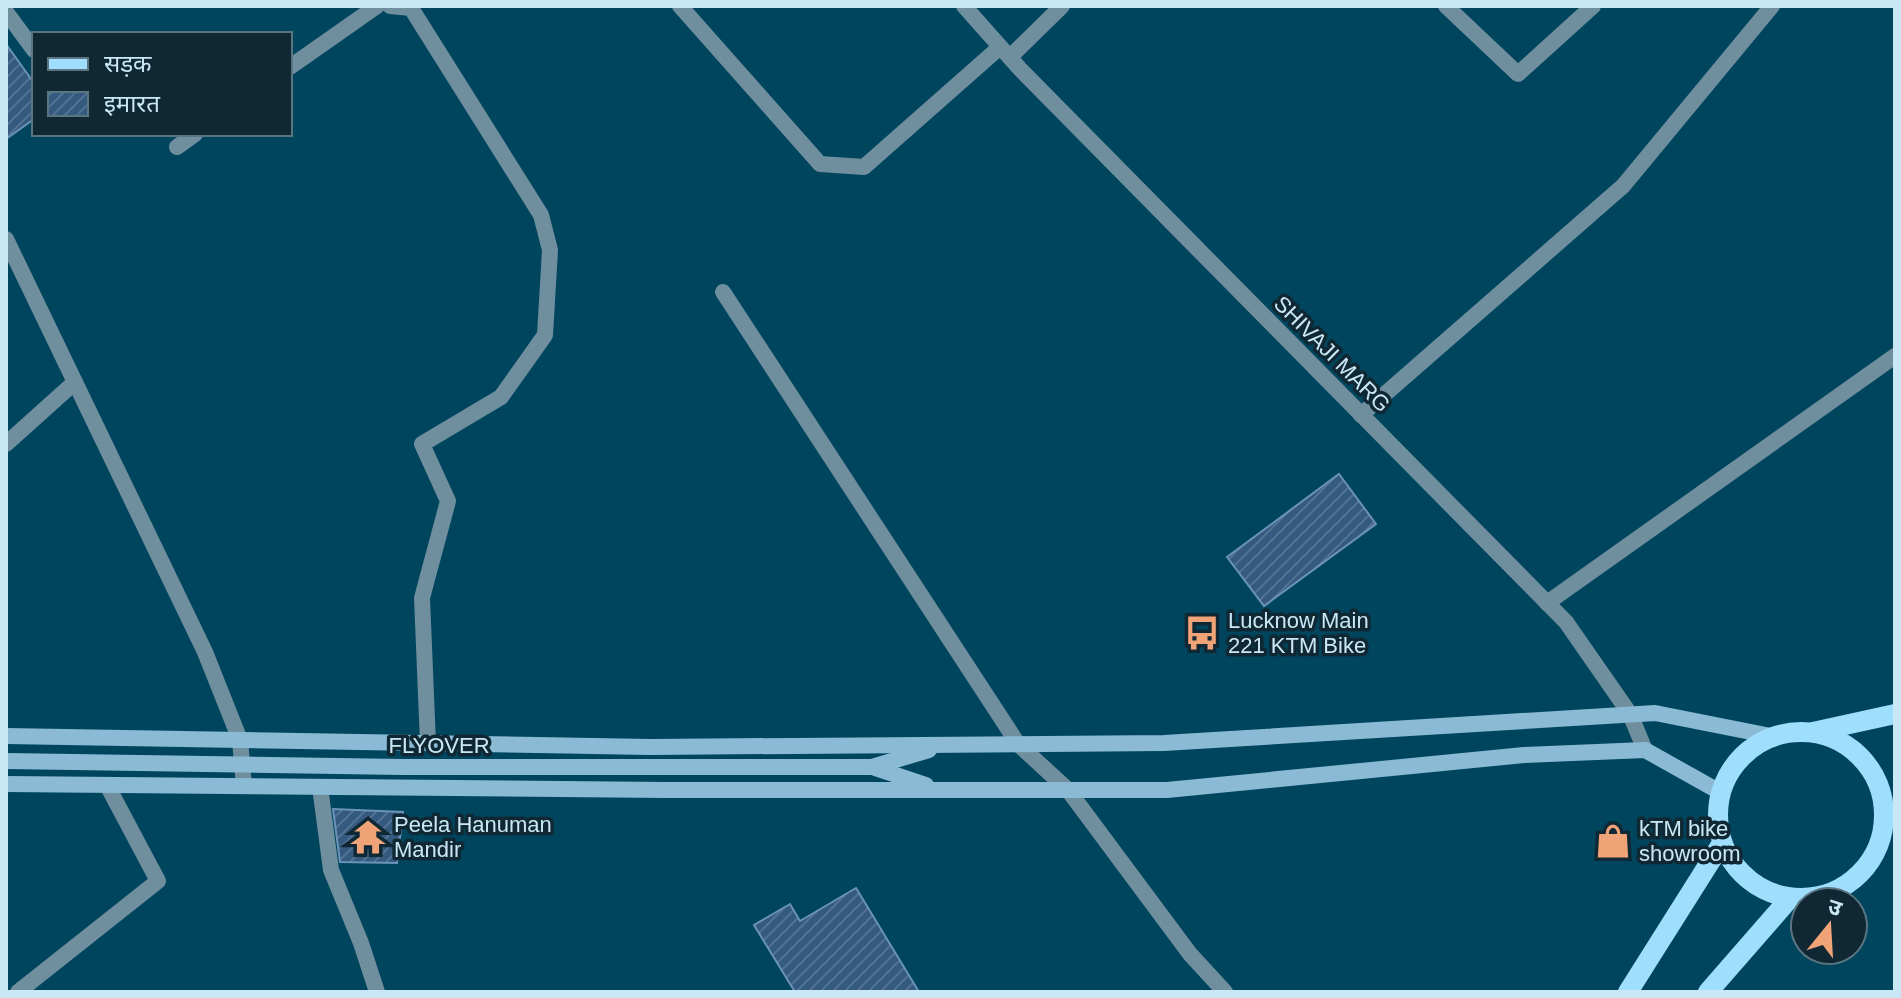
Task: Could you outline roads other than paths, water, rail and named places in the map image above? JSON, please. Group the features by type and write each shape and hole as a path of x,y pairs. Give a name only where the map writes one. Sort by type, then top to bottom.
{"main road":[{"path":"6,736 650,747 1164,743 1655,713 1771,736"},
{"path":"1789,898 1768,892 1749,880 1732,864 1722,843 1717,818 1720,792 1731,769 1748,749 1771,736 1813,732 1895,714"},
{"path":"1813,732 1839,741 1861,757 1877,779 1884,806 1883,833 1872,859"},
{"name":"FLYOVER","path":"6,761 403,767 872,767 945,745"},
{"path":"6,784 1167,790 1524,755 1645,750 1720,792"},
{"name":"FLYOVER","path":"872,767 943,790"},
{"path":"1843,886 1895,842"},
{"path":"1628,992 1722,843"},
{"path":"1708,992 1789,899"}],"street":[{"path":"292,66 377,6"},
{"path":"390,6 411,8 541,215 550,250 545,335 501,397 422,444 448,501 422,598 428,743"},
{"path":"680,6 820,164 864,167 1062,6"},
{"name":"SHIVAJI MARG","path":"964,6 1005,52 1566,622 1630,714 1645,750"},
{"path":"1446,6 1518,74 1593,6"},
{"path":"1361,415 1623,186 1772,6"},
{"path":"6,12 32,47"},
{"path":"177,147 192,136"},
{"path":"6,239 205,652 240,740 244,786"},
{"path":"723,292 1018,744 1068,790 1190,954 1225,992"},
{"path":"1547,603 1895,356"},
{"path":"6,444 75,382"},
{"path":"18,992 158,881 107,785"},
{"path":"320,787 331,870 377,992"}],"place":[{"name":"Lucknow Main 221 KTM Bike","path":"1202,633"},
{"name":"Peela Hanuman Mandir","path":"368,837"},
{"name":"kTM bike showroom","path":"1613,841"}]}
